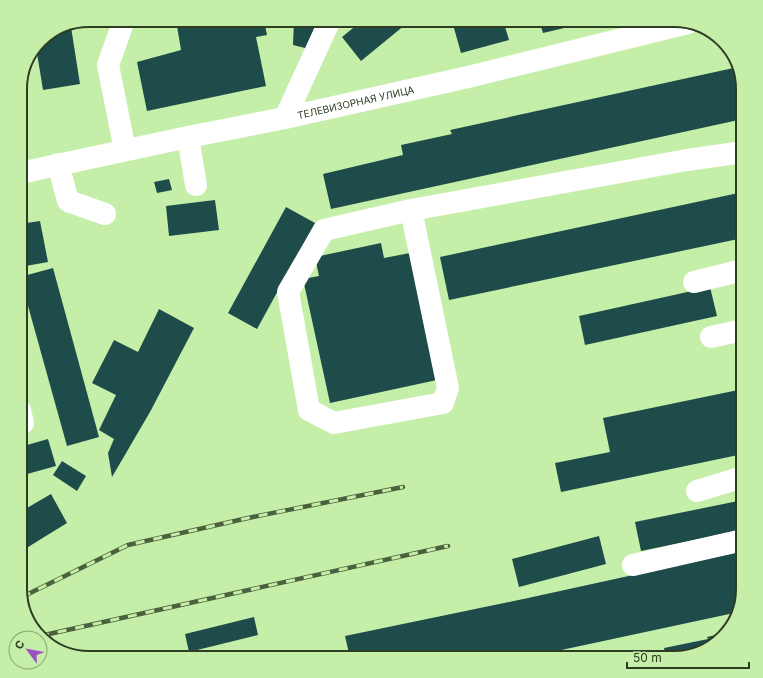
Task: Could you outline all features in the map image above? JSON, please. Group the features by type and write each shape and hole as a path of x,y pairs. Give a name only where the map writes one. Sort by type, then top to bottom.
{"street":[{"path":"122,27 108,65 125,150"},
{"path":"285,118 327,27"},
{"name":"ТЕЛЕВИЗОРНАЯ УЛИЦА","path":"27,171 285,118 475,76 668,27"},
{"path":"188,137 196,185"},
{"path":"411,210 448,388 444,403 334,423 309,410 288,292 324,230 411,210 687,160 736,153"},
{"path":"58,164 68,201 106,214"},
{"path":"694,282 736,272"},
{"path":"711,337 736,332"},
{"path":"697,490 736,479"},
{"path":"634,565 736,542"}],"building":[{"path":"177,27 265,27 267,35 256,37 266,86 147,111 137,62 181,50"},
{"path":"294,27 314,27 309,49 293,45"},
{"path":"354,27 402,27 361,61 342,37"},
{"path":"454,27 505,27 509,40 461,53"},
{"path":"541,27 568,27 543,33"},
{"path":"71,30 80,84 43,90 37,55 48,42 58,35"},
{"path":"732,68 734,73 736,85 736,121 331,209 323,174 403,155 401,145 452,134 450,130"},
{"path":"169,179 172,190 157,193 154,182"},
{"path":"736,194 736,239 449,300 440,257"},
{"path":"215,200 219,230 169,236 166,206"},
{"path":"286,207 315,223 257,329 228,313"},
{"path":"40,221 48,262 27,266 27,223"},
{"path":"381,243 384,258 410,253 437,380 330,403 303,279 319,276 315,257"},
{"path":"53,268 99,437 67,446 27,302 27,275"},
{"path":"710,287 717,316 585,345 579,316"},
{"path":"159,309 194,328 150,412 112,477 108,453 114,439 99,430 116,395 92,383 114,340 138,352"},
{"path":"736,390 736,455 561,492 555,463 610,452 603,418"},
{"path":"48,439 56,466 27,474 27,445"},
{"path":"62,461 86,476 77,491 53,475"},
{"path":"51,494 67,523 27,548 27,508"},
{"path":"736,501 736,531 641,551 635,522"},
{"path":"599,536 606,564 519,587 512,559"},
{"path":"736,553 735,601 730,614 557,651 348,651 345,636"},
{"path":"254,617 258,635 189,651 185,634"},
{"path":"715,635 697,646 686,650 665,651 664,648 708,639 707,637"}],"railway":[{"path":"27,594 128,545 248,518 403,487"},
{"path":"48,634 448,546"}]}
